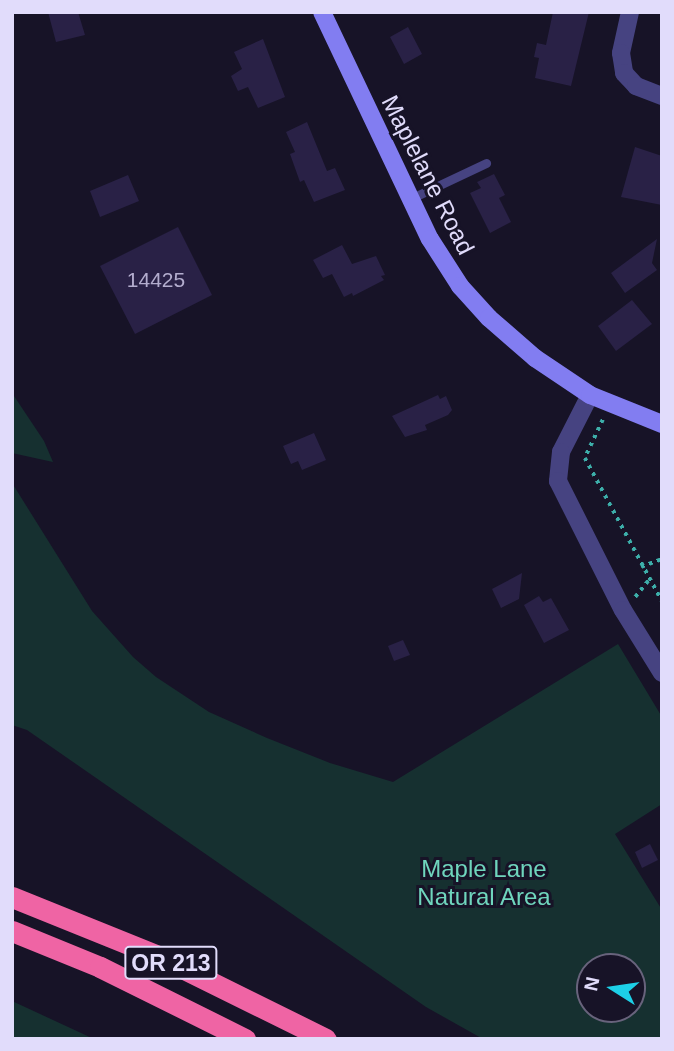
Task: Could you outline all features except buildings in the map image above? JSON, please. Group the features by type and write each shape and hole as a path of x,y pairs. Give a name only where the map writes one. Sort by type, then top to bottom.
{"highway":[{"name":"OR 213","path":"12,897 158,956 326,1039"},
{"name":"OR 213","path":"12,931 100,967 245,1039"}],"main road":[{"name":"Maplelane Road","path":"322,12 357,91 440,256 475,304 535,358 590,395 662,424"}],"street":[{"path":"630,12 621,53 624,73 636,86 662,96"},
{"path":"590,395 561,452 558,481 623,610 662,673"}],"lane":[{"path":"412,198 486,163"}],"path":[{"path":"611,404 585,458 641,567 662,601"},
{"path":"641,567 662,559"}],"green space":[{"path":"12,393 44,441 53,462 12,453"},
{"name":"Maple Lane Natural Area","path":"12,483 92,611 133,657 156,677 209,712 267,738 330,763 393,782 618,644 662,717 662,804 615,834 662,910 662,1039 483,1039 426,1007 27,730 12,725"},
{"path":"12,1001 94,1039 12,1039"}]}
